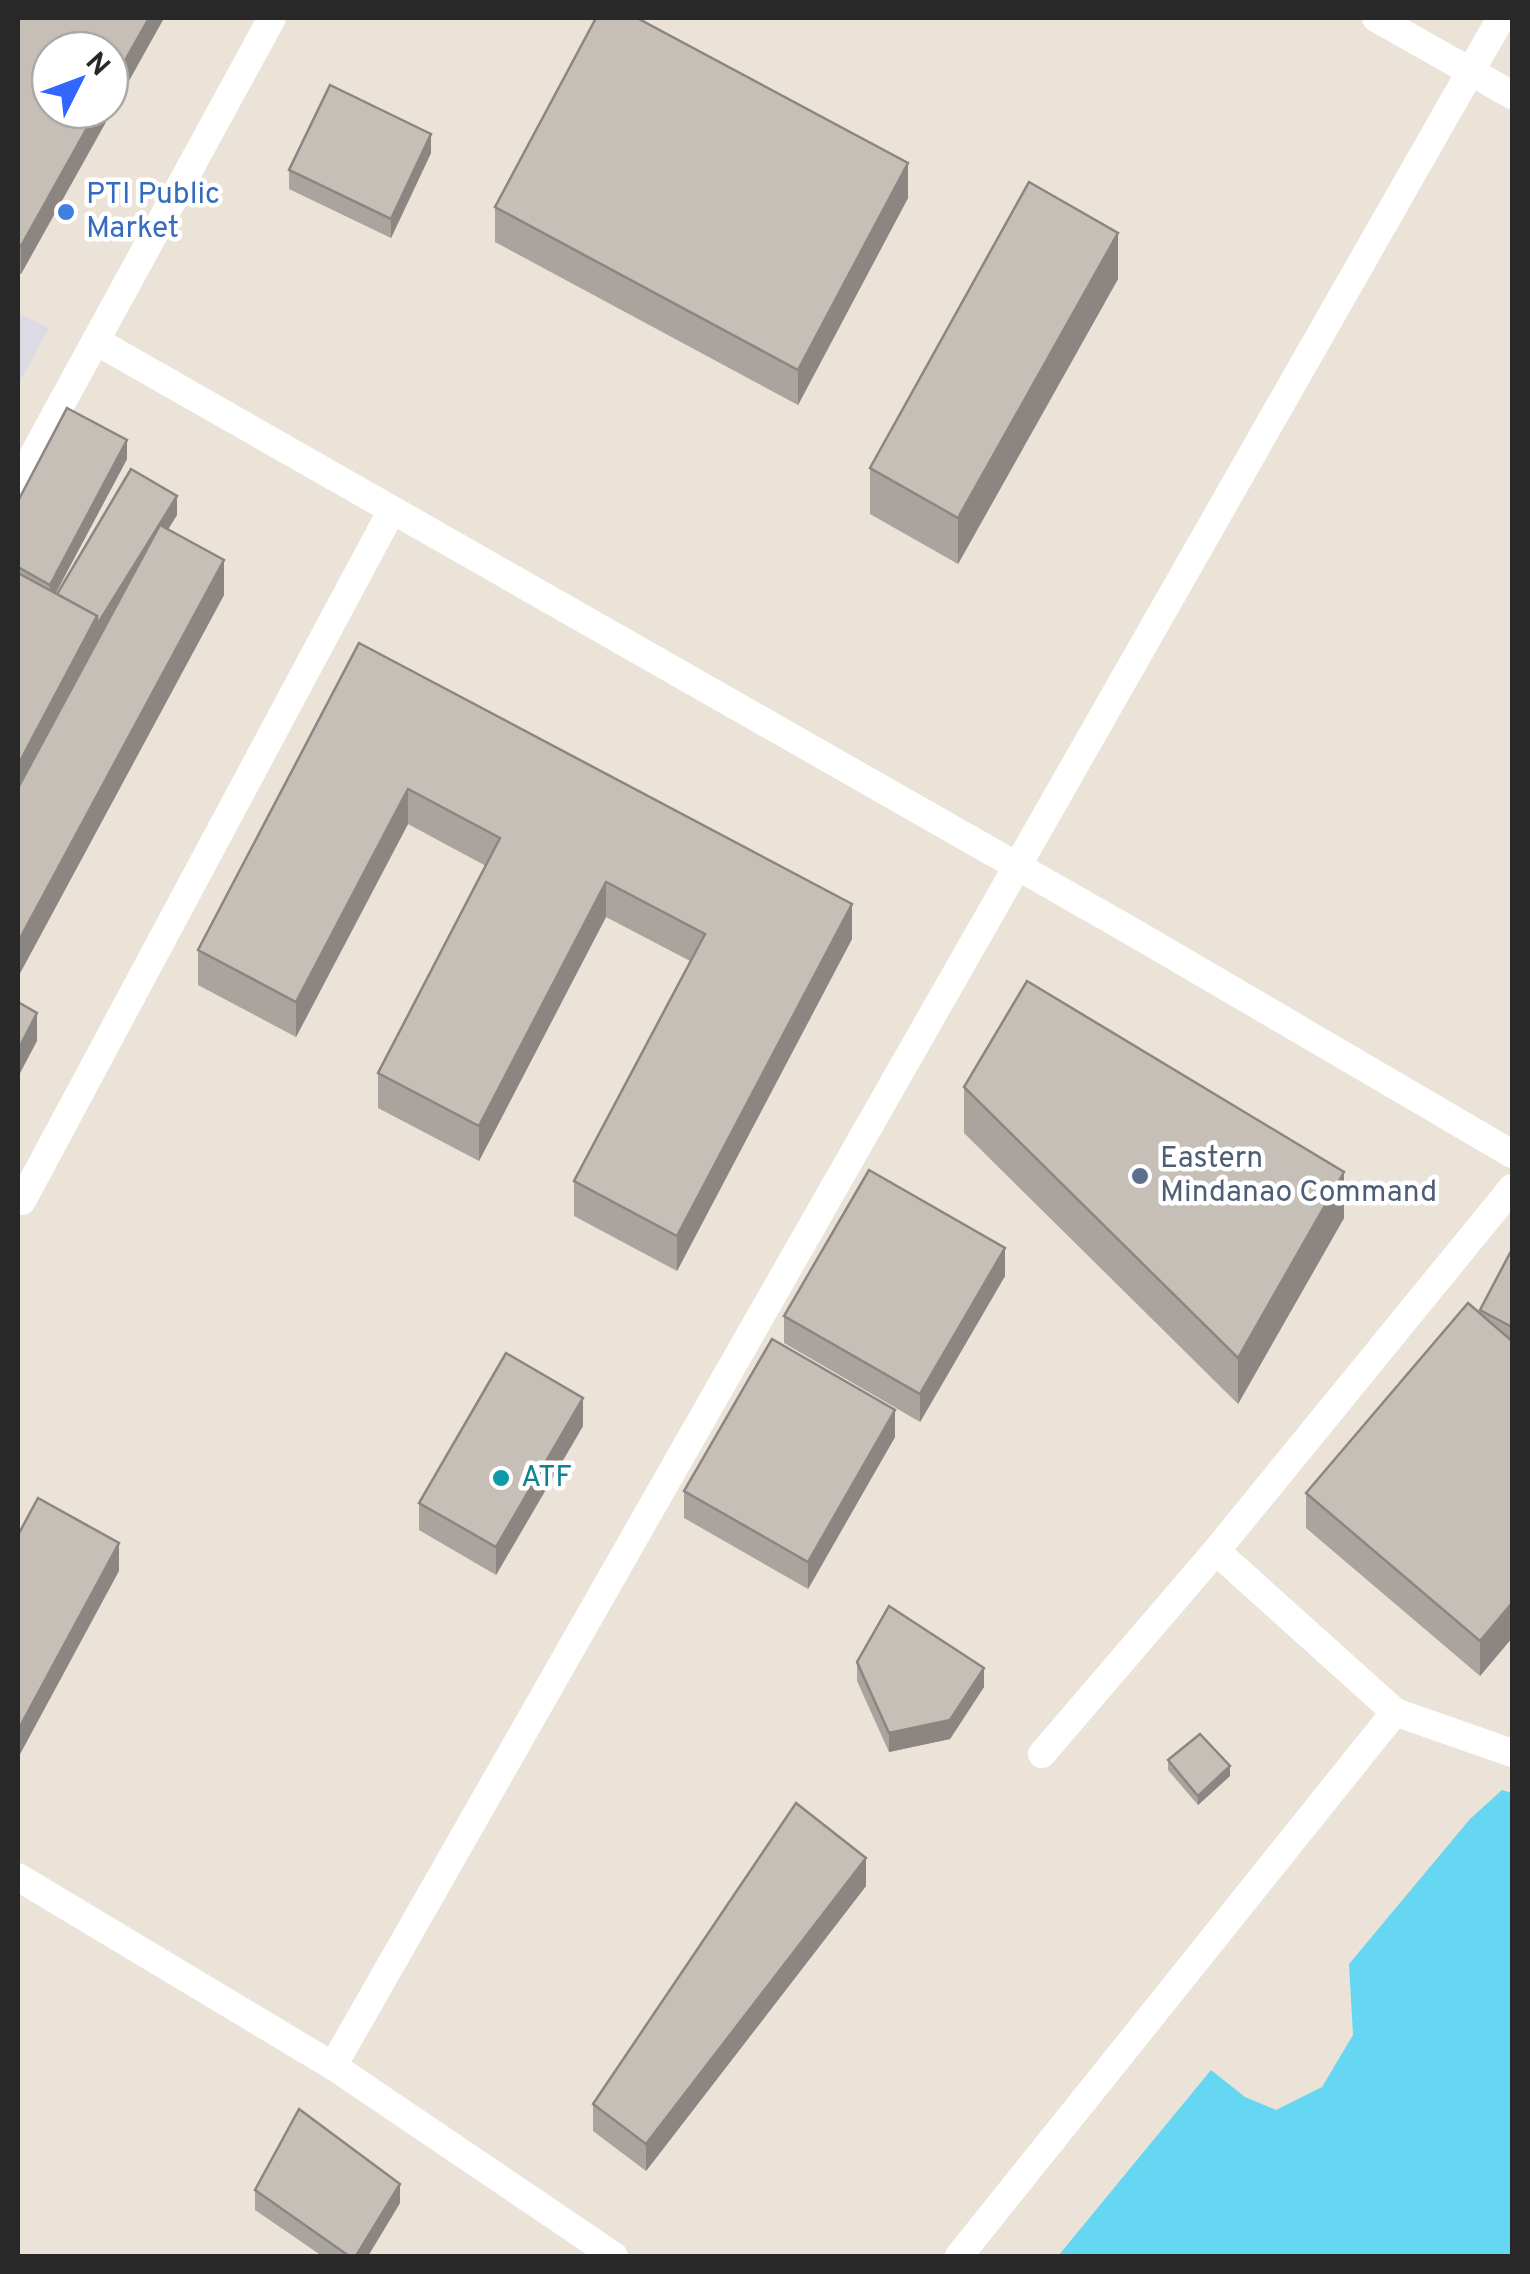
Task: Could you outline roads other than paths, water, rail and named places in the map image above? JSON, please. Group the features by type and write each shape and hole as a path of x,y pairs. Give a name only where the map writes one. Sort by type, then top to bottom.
{"lane":[{"path":"18,484 272,18"},
{"path":"1376,18 1512,95"},
{"path":"333,2066 1502,18"},
{"path":"96,341 1017,866 1512,1154"},
{"path":"22,1201 392,510"},
{"path":"1042,1754 1216,1551 1512,1188"},
{"path":"1216,1551 1395,1712 1512,1753"},
{"path":"960,2256 1395,1712"},
{"path":"18,1877 333,2066 614,2256"}],"water":[{"path":"1502,1790 1512,1793 1512,2256 1058,2256 1211,2070 1245,2097 1276,2110 1322,2087 1353,2035 1349,1964 1470,1819"}],"place":[{"name":"PTI Public Market","path":"66,212"},
{"name":"Eastern Mindanao Command","path":"1140,1176"},
{"name":"ATF","path":"501,1478"}]}
